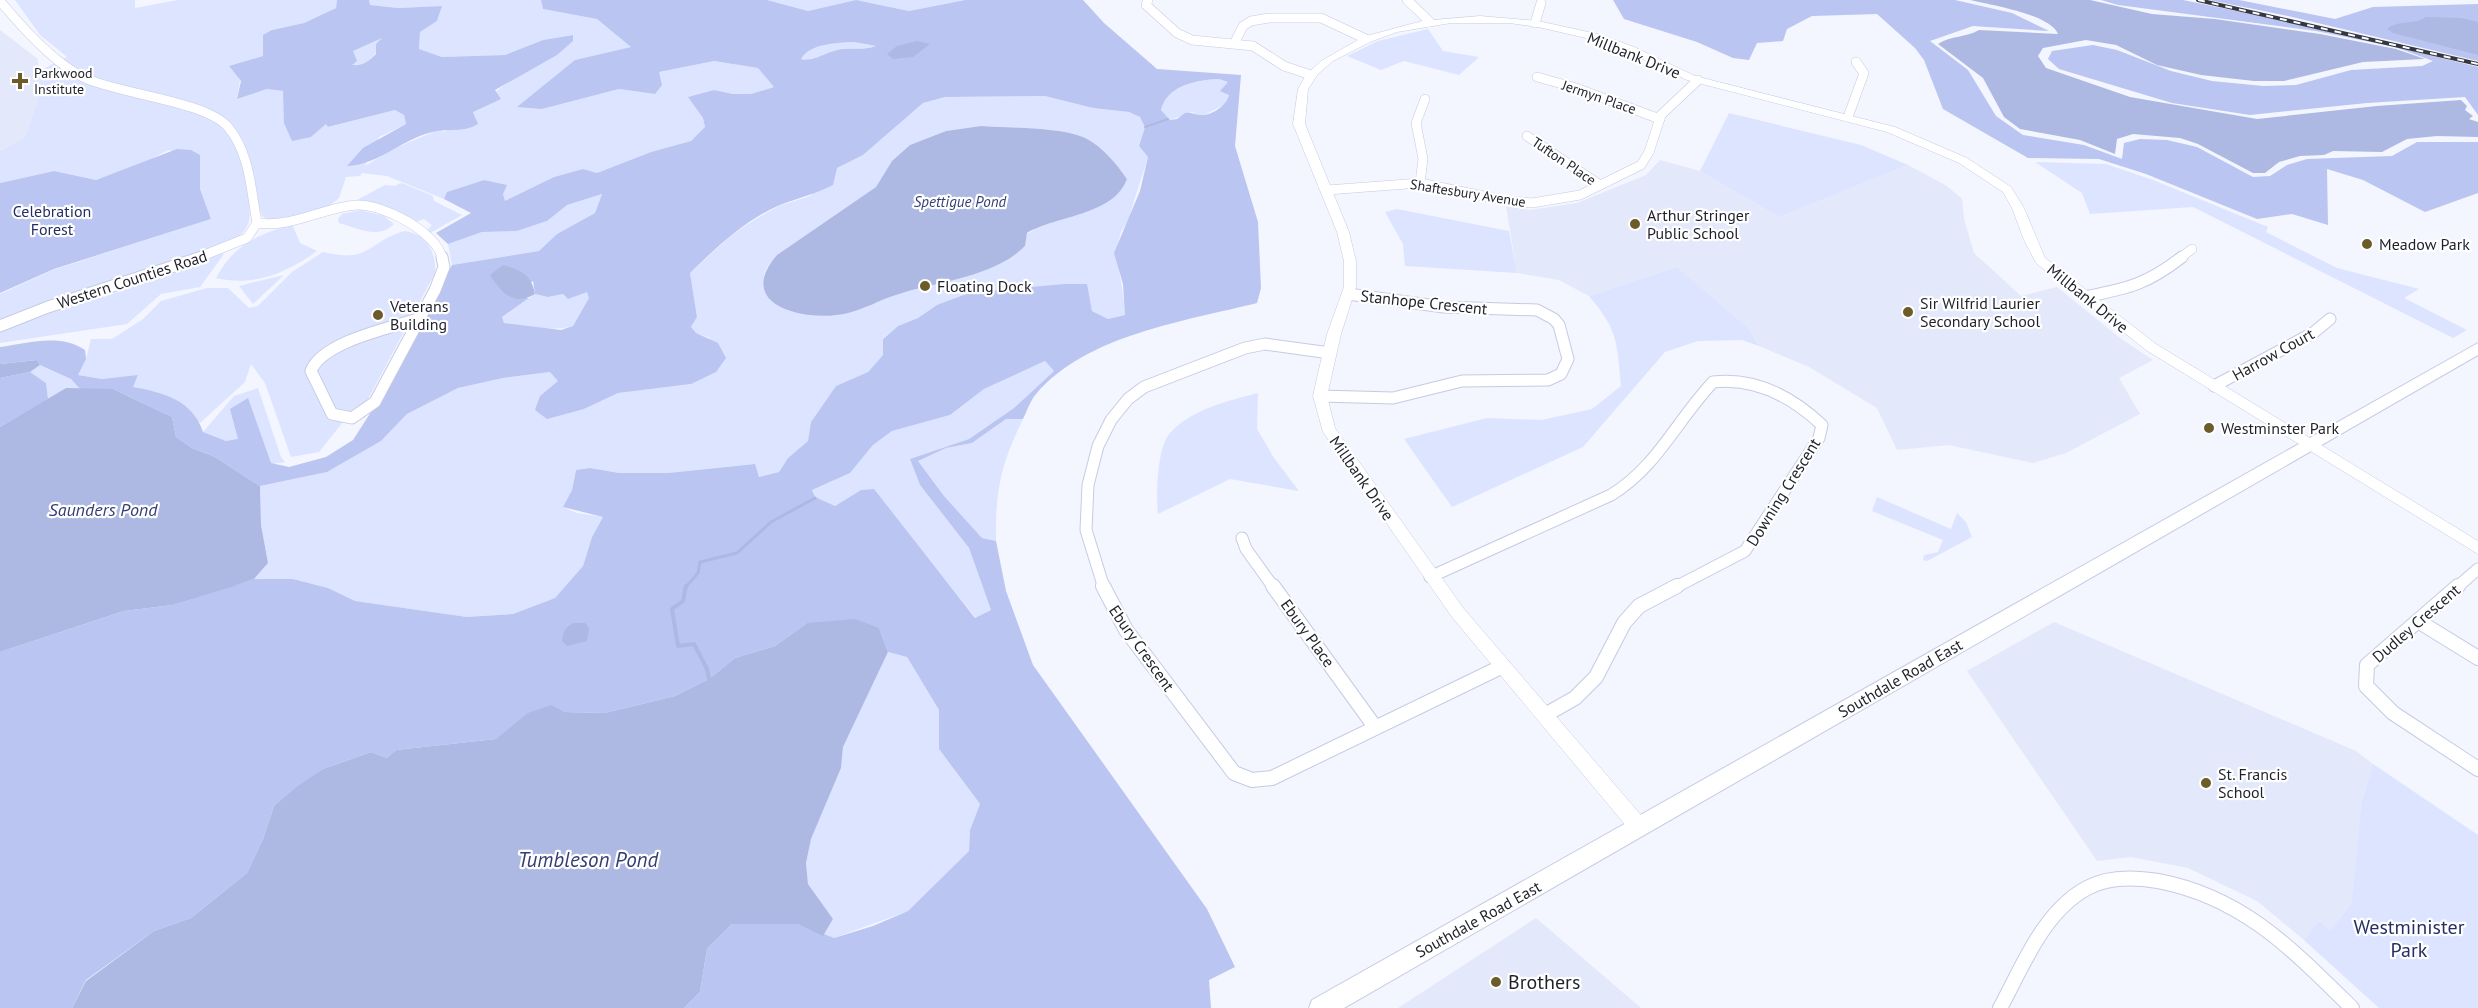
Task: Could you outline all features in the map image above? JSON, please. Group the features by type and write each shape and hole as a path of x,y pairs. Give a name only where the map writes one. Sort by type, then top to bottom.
{"main road":[{"name":"Southdale Road East","path":"1321,1008 2478,348"}],"street":[{"path":"1148,0 1146,5 1177,33 1192,40 1235,42 1253,46 1268,53 1284,66 1311,75"},
{"path":"1407,0 1430,22"},
{"path":"0,1 20,24 81,77 146,98 202,111 223,122 242,149 257,223 277,226 327,211 359,206 405,219 420,227 441,251 444,267 435,290 375,402 352,418 332,414 311,371 315,359 332,349 418,319"},
{"path":"1535,23 1541,3"},
{"path":"1235,42 1243,26 1251,21 1269,18 1321,18 1366,39"},
{"name":"Millbank Drive","path":"1639,827 1430,577 1328,429 1320,396 1348,294 1350,261 1343,232 1299,124 1299,108 1303,88 1311,75 1330,58 1366,39 1430,22 1479,19 1535,23 1608,41 1698,81 1848,117 1920,139 1999,183 2019,204 2030,246 2040,260 2136,337 2478,548"},
{"path":"1848,117 1864,73 1856,62"},
{"name":"Jermyn Place","path":"1537,77 1573,87 1660,119"},
{"name":"Shaftesbury Avenue","path":"1327,190 1420,183 1503,200 1532,203 1563,199 1600,186 1641,165 1649,152 1660,119 1698,81"},
{"path":"1420,183 1423,160 1415,131 1415,117 1425,99"},
{"name":"Tufton Place","path":"1527,136 1600,186"},
{"name":"Western Counties Road","path":"0,326 48,307 220,250 247,238 257,223"},
{"path":"2085,297 2128,288 2156,277 2192,249"},
{"name":"Stanhope Crescent","path":"1320,396 1393,398 1462,381 1548,380 1561,374 1568,359 1559,325 1554,319 1537,310 1444,307 1348,294"},
{"name":"Harrow Court","path":"2214,386 2313,333 2330,320"},
{"name":"Ebury Crescent","path":"1330,353 1266,344 1245,348 1161,379 1128,399 1111,420 1098,446 1088,485 1086,530 1100,579 1116,616 1234,772 1252,780 1272,778 1503,666"},
{"name":"Downing Crescent","path":"1430,577 1611,495 1638,480 1651,466 1713,382 1729,378 1750,381 1807,409 1822,425 1819,438 1745,551 1732,561 1639,606 1624,623 1596,677 1575,698 1545,715"},
{"name":"Ebury Place","path":"1242,538 1246,549 1375,727"},
{"name":"Dudley Crescent","path":"2478,569 2367,665 2366,686 2393,713 2478,770"},
{"path":"2418,621 2478,658"},
{"path":"2000,1008 2049,922 2088,888 2116,880 2146,878 2181,885 2216,898 2250,917 2282,942 2352,1008"}],"shaded area":[{"name":"Parkwood Institute","path":"0,30 38,59 41,91 25,137 0,151"},
{"name":"Sir Wilfrid Laurier Secondary School","path":"1660,160 1700,171 1779,217 1908,165 1947,186 1962,199 1964,219 1974,253 2021,296 2057,287 2120,338 2153,360 2119,378 2140,414 2066,453 2033,463 1949,445 1897,450 1877,408 1809,367 1759,346 1747,327 1677,267 1589,296 1559,280 1517,273 1506,206 1530,210 1577,203 1646,175"},
{"name":"St. Francis School","path":"2054,622 2356,751 2373,764 2361,805 2351,904 2331,930 2319,921 2304,940 2257,901 2188,868 2131,857 2097,861 1967,671"},
{"path":"1536,918 1641,1008 1398,1008"}],"green space":[{"path":"15,0 135,0 135,8 178,0 337,0 336,8 304,23 272,30 263,56 229,66 240,80 237,99 267,89 283,91 311,137 326,124 329,127 395,110 404,115 406,124 379,137 365,166 391,150 438,130 444,132 476,118 473,112 485,101 572,35 543,40 505,55 442,57 419,49 420,32 437,21 442,6 398,8 370,5 369,0 541,0 543,9 597,19 632,47 575,60 542,109 619,89 655,94 659,72 714,61 758,68 774,87 751,94 733,94 714,90 689,97 703,118 705,128 691,141 651,152 597,173 583,169 554,177 505,202 503,194 506,185 484,180 447,192 444,199 387,176 362,173 360,176 346,177 339,198 328,207 273,223 262,216 257,203 249,206 250,217 247,227 232,242 0,323 0,294 53,270 211,219 200,189 200,155 168,150 144,163 96,180 54,171 0,183 0,151 25,137 41,91 39,71 67,57 40,35"},
{"path":"337,0 369,0 370,5 398,8 442,6 437,21 420,32 419,49 442,57 505,55 543,40 573,35 573,41 557,55 495,90 501,99 473,112 478,124 473,127 425,134 370,161 347,166 363,148 406,124 404,115 395,110 328,127 326,124 311,137 292,141 284,123 283,91 267,89 237,99 241,81 229,66 263,56 263,35 272,30 304,23 336,8","holes":["382,38 376,44 376,54 371,59 363,64 352,65 357,61 353,51"]},
{"path":"541,0 767,0 808,11 856,0 909,11 965,0 1083,0 1104,23 1157,69 1241,75 1235,146 1258,222 1261,288 1257,303 1169,324 1109,344 1082,357 1057,374 1036,394 1023,419 1006,419 972,443 946,448 918,461 944,496 982,538 996,541 1006,591 1033,665 1207,909 1235,967 1209,980 1211,1008 684,1008 700,992 707,949 732,924 798,924 834,938 873,926 908,911 969,851 970,830 980,804 939,749 939,710 907,657 888,652 879,628 807,623 775,646 735,658 709,679 675,696 605,713 564,712 496,739 396,750 387,758 371,752 323,769 274,806 263,839 247,873 191,918 154,931 86,980 72,1008 0,1008 0,652 124,611 173,605 254,579 293,579 328,588 355,601 467,617 513,614 555,598 583,566 592,537 603,517 563,507 572,490 576,470 590,468 619,473 668,473 755,464 759,477 779,472 788,458 808,441 811,422 836,386 868,372 883,355 883,339 898,326 918,318 937,305 969,293 1087,284 1092,311 1108,319 1125,315 1123,284 1114,253 1140,191 1148,157 1139,146 1145,127 1140,117 1129,112 1093,108 1045,96 945,97 923,103 863,155 837,168 833,185 780,205 755,218 721,244 690,273 697,317 691,327 696,333 718,343 726,358 716,372 691,384 618,393 584,409 547,419 535,410 540,396 558,381 550,372 503,378 458,388 407,414 381,441 327,472 260,486 215,457 192,448 176,437 172,417 113,389 80,389 71,379 40,365 37,360 0,364 0,347 44,341 75,345 85,350 86,359 78,375 102,379 138,375 133,387 175,399 192,412 203,432 226,441 238,439 230,409 248,398 271,463 289,467 326,457 353,440 389,384 452,265 539,251 557,234 595,213 602,194 567,205 547,221 517,231 482,232 448,244 436,233 471,213 444,199 447,192 484,180 507,185 503,194 505,201 554,177 583,169 597,173 651,152 691,141 705,127 703,118 688,97 714,90 733,94 751,94 774,87 758,68 714,61 659,72 662,85 655,94 619,89 542,109 517,107 575,60 631,47 597,19 543,9","holes":["854,42 876,46 837,50 814,58 801,59 817,47","1219,79 1228,82 1220,91 1229,95 1228,99 1214,112 1205,115 1185,113 1177,119 1170,120 1161,110 1164,102 1176,89","533,281 535,294 548,297 563,294 568,299 587,292 589,298 573,326 561,330 504,323 502,317 529,298 512,298","1045,361 1054,371 1014,408 969,439 910,459 920,485 969,548 991,610 975,618 874,489 861,490 835,506 815,497 812,490 850,473 873,445 892,431 950,415 984,389"]},
{"path":"767,0 856,0 808,11"},
{"path":"856,0 964,0 909,11"},
{"path":"1613,0 1955,0 2012,13 2049,31 1973,26 1930,41 1968,70 1996,116 2023,135 2084,145 2122,159 2124,143 2140,139 2167,140 2197,147 2253,177 2270,176 2287,165 2307,159 2392,156 2417,142 2478,142 2478,193 2425,212 2363,180 2327,169 2328,225 2292,214 2257,219 2146,174 2099,159 2028,158 1943,109 1924,60 1915,48 1877,14 1812,16 1787,29 1783,41 1757,43 1749,60 1733,58 1697,42 1624,19"},
{"path":"2101,0 2183,0 2315,27 2478,67 2478,115 2465,97 2367,103 2250,115 2172,103 2059,69 2048,59 2052,51 2093,45 2117,50 2171,71 2212,81 2263,86 2296,85 2351,70 2422,66 2433,61 2395,47 2316,31 2118,5"},
{"path":"2209,0 2239,0 2335,19 2373,7 2478,4 2478,61 2288,16"},
{"path":"1428,29 1443,51 1479,57 1459,75 1404,61 1381,70 1347,56 1378,41"},
{"path":"384,37 379,48 368,61 351,65 352,51"},
{"path":"854,42 876,46 837,50 815,58 801,59 805,53 817,46"},
{"path":"1219,79 1228,82 1229,95 1226,104 1202,116 1192,112 1170,120 1161,110 1164,102 1176,89 1193,83"},
{"path":"1045,96 1093,108 1129,112 1141,117 1145,127 1139,146 1148,157 1129,219 1118,244 1125,315 1108,319 1092,311 1086,284 1064,284 937,305 918,318 898,326 883,338 883,355 868,372 836,386 811,422 808,441 788,458 779,472 759,477 754,464 668,473 619,473 590,468 576,470 572,490 563,507 577,513 603,517 592,537 583,566 555,598 513,614 467,617 355,601 328,588 293,579 254,579 268,563 261,525 260,486 327,472 381,441 407,414 458,388 503,378 550,372 559,381 540,396 584,409 618,393 691,384 710,338 695,333 691,327 697,317 690,273 733,234 779,206 810,196 837,168 863,155 923,103 945,97","holes":["981,126 1047,130 1083,137 1096,144 1108,155 1127,179 1101,206 1042,225 1027,234 1024,247 1006,260 988,268 898,294 848,313 764,289 763,279 766,270 777,255 876,187 892,161 910,145 946,131"]},
{"path":"1729,113 1861,145 1908,165 1779,217 1700,171"},
{"name":"Celebration Forest","path":"177,149 191,150 200,155 200,189 211,219 54,269 0,293 0,183 54,171 96,180"},
{"path":"2035,162 2106,164 2153,180 2268,227 2266,232 2337,268 2419,289 2404,298 2467,330 2453,338 2193,207 2090,214 2082,193"},
{"path":"402,183 433,196 434,201 462,215 430,233 427,230 432,225 424,219 415,222 357,200 385,185 394,186"},
{"path":"602,194 595,213 557,234 539,251 452,265 448,244 482,232 517,231 547,221 567,205"},
{"path":"1397,209 1509,231 1517,273 1405,266 1403,244 1385,212"},
{"path":"360,210 384,216 394,224 388,229 375,232 339,223 338,219 342,214"},
{"path":"292,224 300,243 317,251 294,266 269,276 243,281 216,278 231,256 248,242"},
{"path":"405,231 425,240 434,258 435,273 366,403 351,412 319,452 291,457 265,383 251,364 245,382 200,423 185,407 163,394 132,387 138,376 102,379 77,375 86,359 91,339 112,339 143,319 161,301 207,288 228,288 249,308 258,306 292,272 323,252 339,255 360,253"},
{"path":"220,253 224,254 200,287 161,294 127,324 0,343 0,330 4,327 125,290 126,285"},
{"path":"1677,267 1747,327 1759,346 1742,340 1698,341 1665,352 1583,447 1452,507 1404,439 1487,418 1542,420 1592,409 1621,386 1617,347 1611,328 1589,296"},
{"path":"284,275 253,304 239,286"},
{"path":"587,291 589,298 573,326 548,329 504,323 502,317 535,294 548,297 563,294 568,299"},
{"path":"1045,361 1054,371 1014,408 969,439 910,459 920,485 969,548 991,610 976,618 920,549 861,490 835,506 815,498 812,490 850,473 873,445 892,431 950,415 984,389"},
{"path":"40,365 71,379 80,389 66,388 48,399 46,383 30,372"},
{"path":"30,372 46,383 48,399 0,427 0,378"},
{"path":"258,388 281,457 285,462 271,464 238,440 226,441 203,432 234,396"},
{"path":"1258,393 1257,429 1274,458 1299,491 1230,479 1158,514 1157,484 1160,460 1162,449 1170,433 1200,412"},
{"path":"1006,419 1023,419 1009,450 1001,478 998,492 996,541 982,538 944,496 918,461 946,448 972,443"},
{"path":"1877,497 1951,529 1957,513 1966,522 1972,537 1927,561 1923,560 1924,555 1938,552 1943,540 1872,511"},
{"path":"888,652 907,657 939,710 939,749 980,804 970,830 969,851 908,911 834,938 823,936 833,919 808,884 806,863 811,839 841,768 843,747"},
{"name":"Westminister Park","path":"2373,764 2478,835 2478,1008 2379,1008 2304,940 2319,921 2331,930 2351,904 2361,805"}],"water":[{"path":"1970,0 2090,0 2152,14 2215,19 2320,34 2396,49 2425,59 2363,62 2284,81 2254,81 2201,75 2157,65 2116,45 2086,40 2043,48 2038,56 2046,68 2130,97 2257,119 2377,106 2461,100 2467,106 2465,110 2473,116 2469,119 2478,122 2478,137 2437,136 2407,139 2382,152 2333,151 2324,155 2300,156 2279,162 2265,173 2253,173 2198,144 2180,138 2133,134 2117,139 2115,154 2080,140 2020,129 2004,117 1983,78 1938,44 1979,30 2058,34 2053,27 2032,16"},
{"path":"2426,17 2461,18 2478,22 2478,55 2393,33 2387,29 2396,24"},
{"path":"917,41 930,44 913,57 893,59 887,54 897,46"},
{"name":"Spettigue Pond","path":"981,126 1047,130 1083,137 1096,144 1108,155 1127,179 1110,201 1097,208 1027,233 1025,246 1012,257 981,272 912,290 848,313 832,316 797,313 769,299 764,287 766,273 777,255 876,187 892,161 910,145 946,131"},
{"path":"503,265 528,277 535,294 520,299 503,292 490,275"},
{"path":"37,360 40,365 30,372 0,378 0,364"},
{"name":"Saunders Pond","path":"66,388 113,389 172,417 176,437 192,448 215,457 260,486 261,525 268,563 254,579 231,587 173,605 124,611 0,652 0,427"},
{"name":"Tumbleson Pond","path":"855,619 879,628 888,652 843,747 841,768 811,839 806,863 808,884 833,919 823,936 798,924 732,924 707,949 700,992 684,1008 72,1008 86,981 154,931 191,918 247,873 263,839 274,806 323,769 371,752 387,758 396,750 496,739 528,713 551,705 564,712 605,713 675,696 709,679 735,658 775,646 807,623"},
{"path":"573,623 585,623 589,628 587,641 567,646 562,641 563,635"}],"waterway":[{"path":"1145,127 1168,119"},
{"path":"686,587 698,573 700,562 737,553 771,522 815,498"},
{"path":"686,587 683,601 672,609 678,646 694,644 707,669 709,679"}],"railway":[{"path":"2198,0 2478,64"}],"place":[{"name":"Parkwood Institute","path":"20,81"},
{"name":"Arthur Stringer Public School","path":"1635,224"},
{"name":"Meadow Park","path":"2367,244"},
{"name":"Floating Dock","path":"925,286"},
{"name":"Sir Wilfrid Laurier Secondary School","path":"1908,312"},
{"name":"Veterans Building","path":"378,315"},
{"name":"Westminster Park","path":"2209,428"},
{"name":"St. Francis School","path":"2206,783"},
{"name":"Brothers","path":"1496,982"}]}
